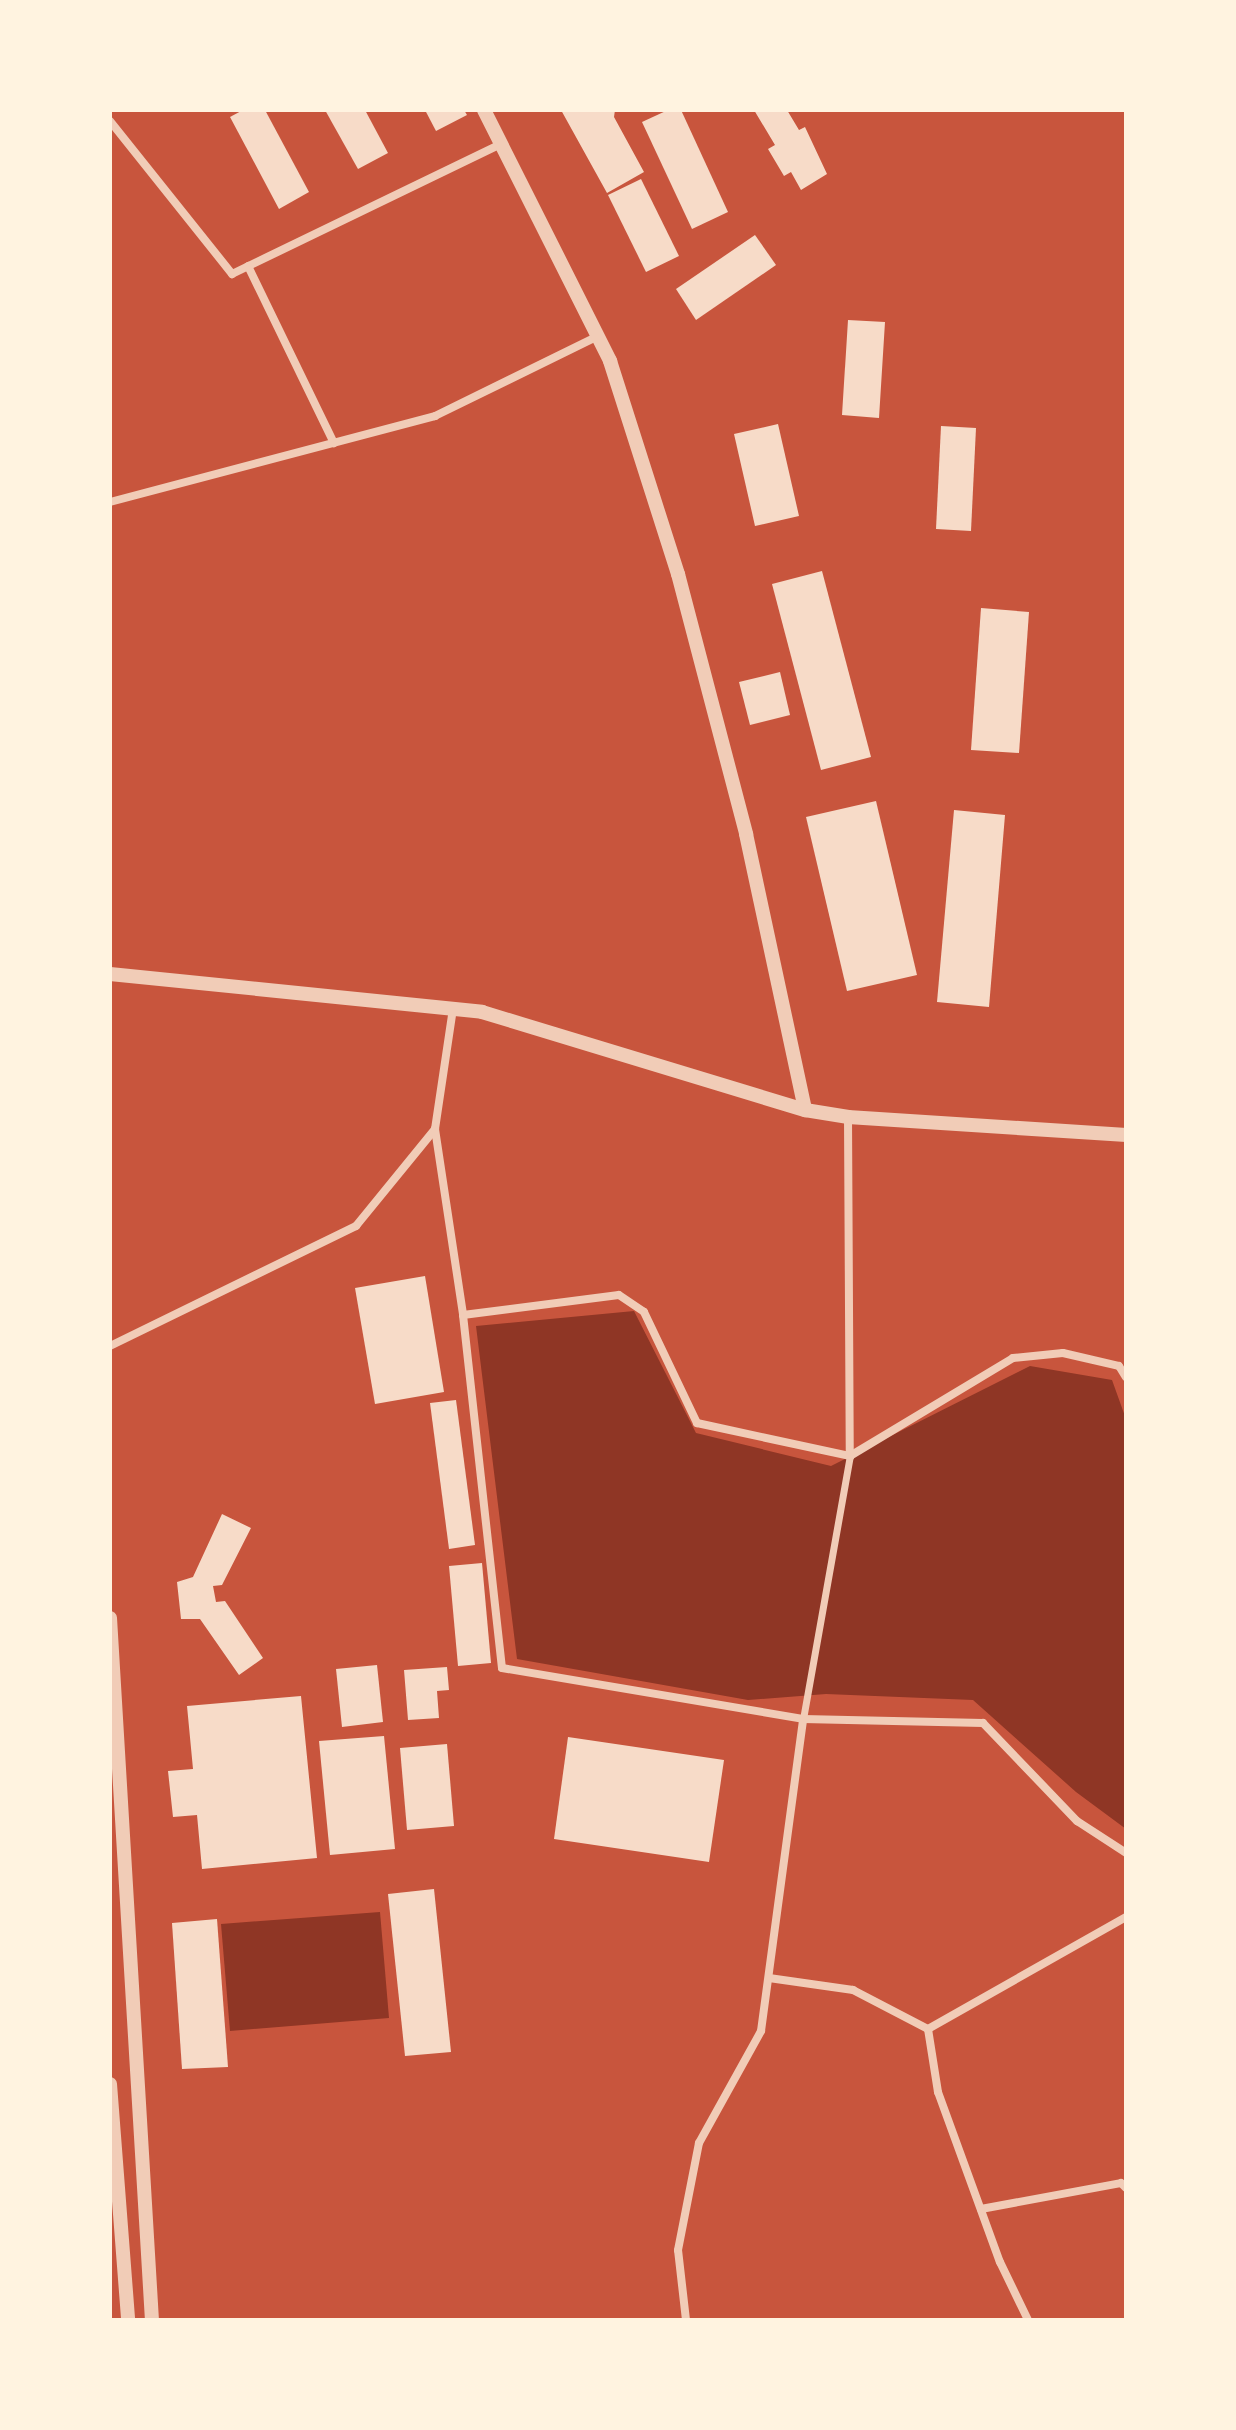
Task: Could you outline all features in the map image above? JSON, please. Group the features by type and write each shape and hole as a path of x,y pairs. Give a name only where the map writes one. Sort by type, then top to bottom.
{"street":[{"path":"484,110 598,336 678,574 746,834 805,1110"},
{"path":"110,121 232,274 501,144"},
{"path":"248,266 334,443"},
{"path":"110,502 435,416 598,336"},
{"path":"110,974 482,1012 805,1110 848,1117 1126,1135"},
{"path":"453,1009 435,1129 463,1315 502,1668 803,1719 983,1723 1077,1821 1126,1853"},
{"path":"686,2320 678,2250 699,2143 761,2031 803,1719 850,1456 848,1117"},
{"path":"110,1346 356,1226 435,1129"},
{"path":"463,1315 619,1295 644,1312 697,1423 850,1456 1013,1358 1063,1353 1119,1366 1126,1377"},
{"path":"110,1618 152,2320"},
{"path":"928,2029 1126,1917"},
{"path":"769,1978 853,1990 928,2029"},
{"path":"928,2029 938,2092 981,2209 1028,2320"},
{"path":"110,2084 128,2320"},
{"path":"981,2209 1121,2183 1126,2188"}],"shaded area":[{"path":"634,1311 696,1433 831,1466 1030,1366 1112,1380 1126,1419 1126,1829 1076,1792 973,1700 826,1694 748,1700 517,1659 476,1326"},
{"path":"380,1912 389,2018 230,2031 221,1924"}],"building":[{"path":"243,110 265,110 309,192 279,209 230,117"},
{"path":"325,110 365,110 388,153 358,169"},
{"path":"425,110 464,110 467,115 436,131"},
{"path":"561,110 615,110 614,117 644,172 607,193"},
{"path":"668,110 681,110 728,212 692,229 642,122"},
{"path":"754,110 787,110 799,130 805,127 827,174 801,190 791,172 784,176 768,149 775,145"},
{"path":"641,179 679,256 646,272 608,195"},
{"path":"755,235 776,265 696,320 676,289"},
{"path":"848,320 885,322 879,418 842,415"},
{"path":"778,424 799,516 755,526 734,434"},
{"path":"941,426 976,428 971,531 936,529"},
{"path":"822,571 871,757 821,770 772,584"},
{"path":"981,608 1029,612 1019,753 971,750"},
{"path":"780,672 790,715 750,725 739,682"},
{"path":"876,801 917,975 847,991 806,817"},
{"path":"954,810 1005,815 989,1007 937,1002"},
{"path":"425,1276 444,1392 375,1404 355,1288"},
{"path":"456,1400 475,1545 449,1549 430,1403"},
{"path":"222,1514 251,1528 222,1585 213,1586 216,1602 225,1601 263,1658 239,1675 200,1619 181,1619 177,1582 193,1577"},
{"path":"482,1563 491,1663 458,1666 449,1566"},
{"path":"377,1665 383,1722 342,1727 336,1669"},
{"path":"447,1667 449,1690 437,1691 439,1718 408,1720 404,1670"},
{"path":"301,1696 317,1858 202,1869 197,1815 173,1817 168,1771 193,1769 187,1706"},
{"path":"384,1736 395,1849 330,1855 319,1741"},
{"path":"568,1737 724,1760 709,1862 554,1839"},
{"path":"447,1744 454,1826 407,1830 400,1748"},
{"path":"434,1889 451,2052 405,2056 388,1894"},
{"path":"217,1919 228,2067 182,2069 172,1923"}]}
